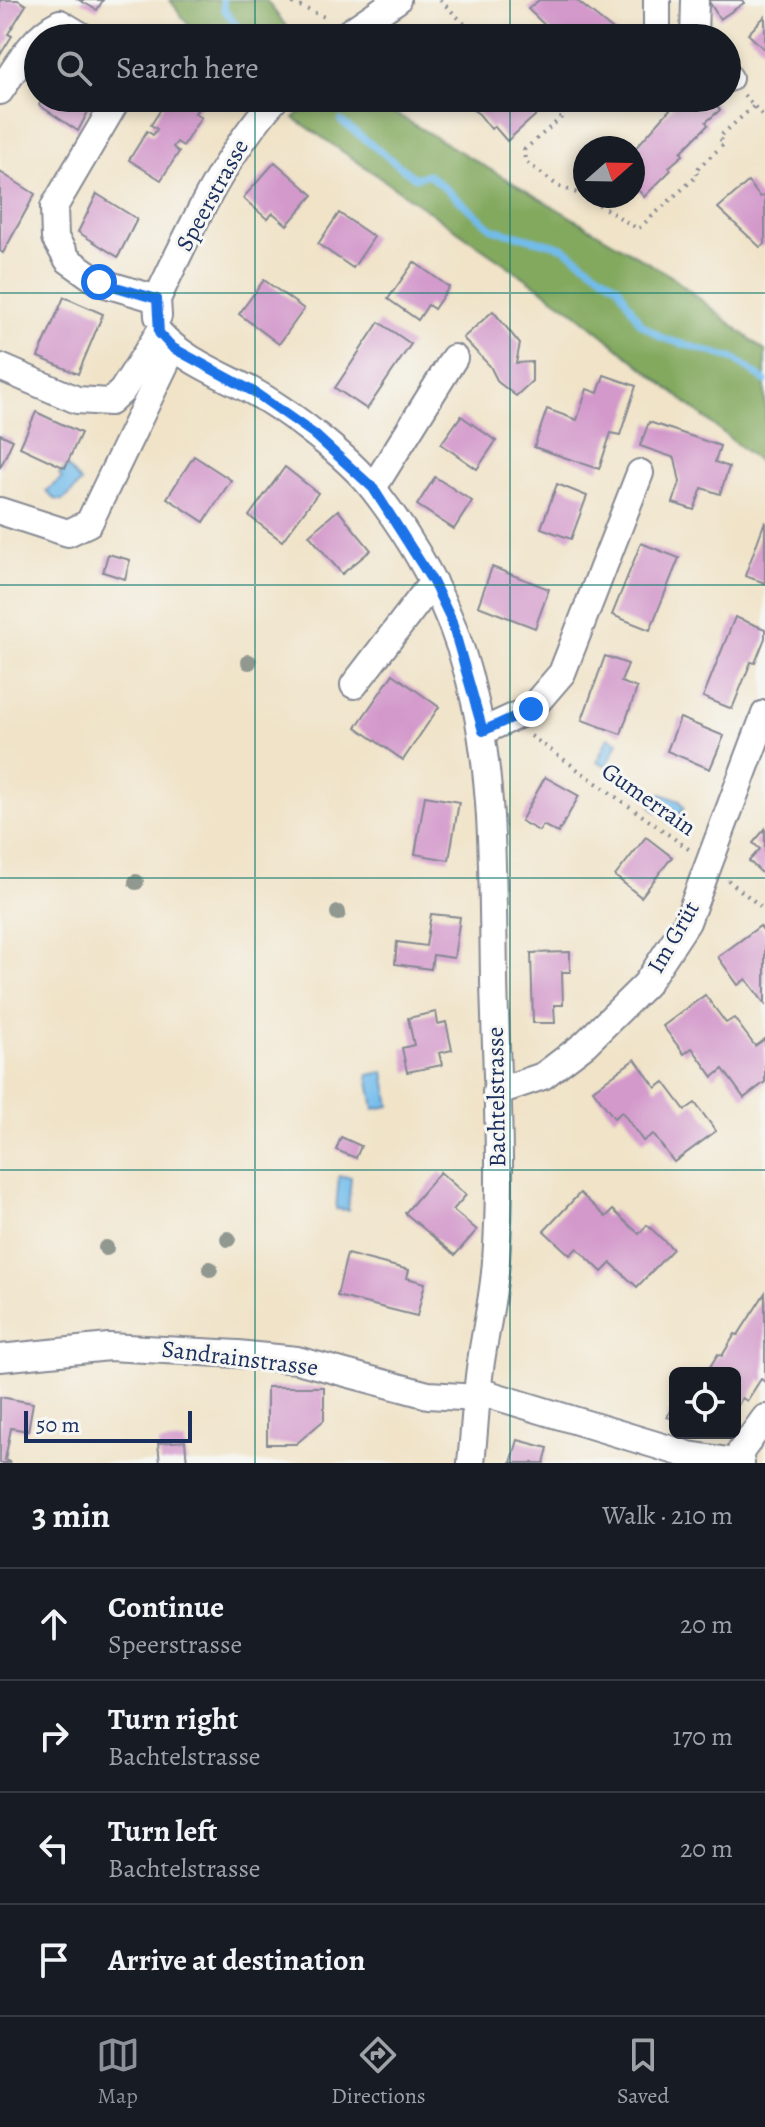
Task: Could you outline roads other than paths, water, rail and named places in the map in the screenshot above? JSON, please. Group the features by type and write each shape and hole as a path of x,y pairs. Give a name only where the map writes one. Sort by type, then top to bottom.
{"street":[{"path":"361,24 397,0"},
{"path":"657,0 657,24"},
{"path":"694,24 695,0"},
{"path":"0,91 24,56"},
{"path":"110,112 54,207 55,238 68,260 99,282 157,299"},
{"name":"Speerstrasse","path":"166,340 157,299 208,191 264,112"},
{"path":"0,367 77,400 110,402 166,340"},
{"path":"0,511 68,533 89,523 166,340"},
{"name":"Bachtelstrasse","path":"166,340 290,417 373,488 433,582 463,652 483,731 491,803 496,1092 496,1261 471,1463"},
{"path":"373,488 454,358"},
{"path":"483,731 511,720 544,697 569,660 640,473"},
{"path":"354,685 433,582"},
{"name":"Im Grüt","path":"496,1092 543,1076 585,1044 646,984 687,922 765,714"},
{"name":"Sandrainstrasse","path":"0,1358 109,1347 297,1360 428,1395 478,1394 688,1459 740,1463"},
{"path":"740,1463 741,1451 765,1418"}],"water":[{"path":"68,467 81,483 65,499 57,500 46,491 62,478 59,474"},
{"path":"608,737 618,742 607,766 597,762"},
{"path":"662,794 680,801 684,808 679,816 674,819 654,810 650,803 654,796"},
{"path":"384,1072 390,1106 374,1109 368,1075"},
{"path":"339,1176 351,1177 348,1210 336,1209"}],"waterway":[{"path":"223,0 224,9 235,24"},
{"path":"341,121 415,178 428,174 493,229 562,247 618,286 640,323 662,338 735,359 765,381"}]}
